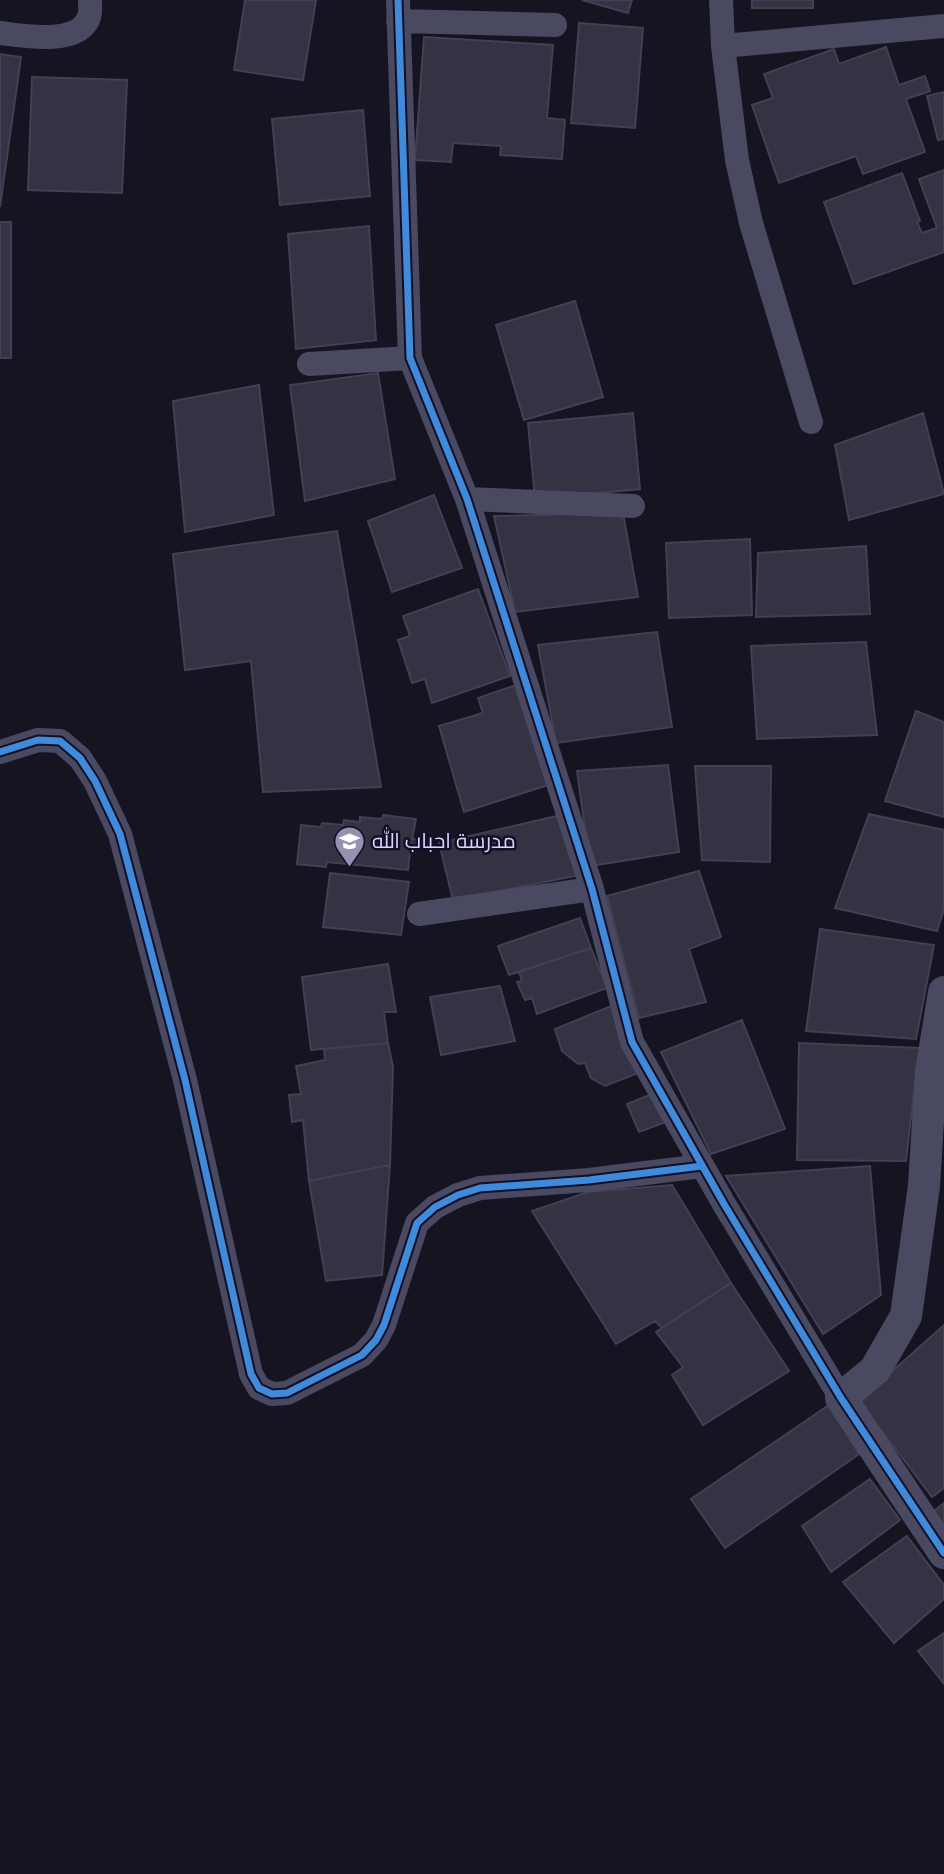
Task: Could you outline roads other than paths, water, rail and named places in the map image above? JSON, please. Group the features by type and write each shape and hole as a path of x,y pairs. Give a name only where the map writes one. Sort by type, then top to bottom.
{"street":[{"path":"0,33 45,38 76,33 89,18 90,0"},
{"path":"721,0 723,46 737,160 751,223 811,422"},
{"path":"555,26 398,10 410,358 467,499 592,889 632,1042 702,1167 841,1398 944,1553"},
{"path":"723,46 944,26"},
{"path":"309,364 410,358"},
{"path":"467,499 633,506"},
{"path":"0,752 38,740 60,741 80,758 95,781 120,834 185,1080 251,1374 259,1388 272,1394 287,1393 362,1355 376,1340 384,1325 417,1223 435,1207 458,1195 480,1188 589,1180 702,1167"},
{"path":"419,914 592,889"},
{"path":"841,1398 875,1370 906,1316 937,1077 944,992"}],"place":[{"name":"مدرسة احباب الله","path":"349,869"}]}
